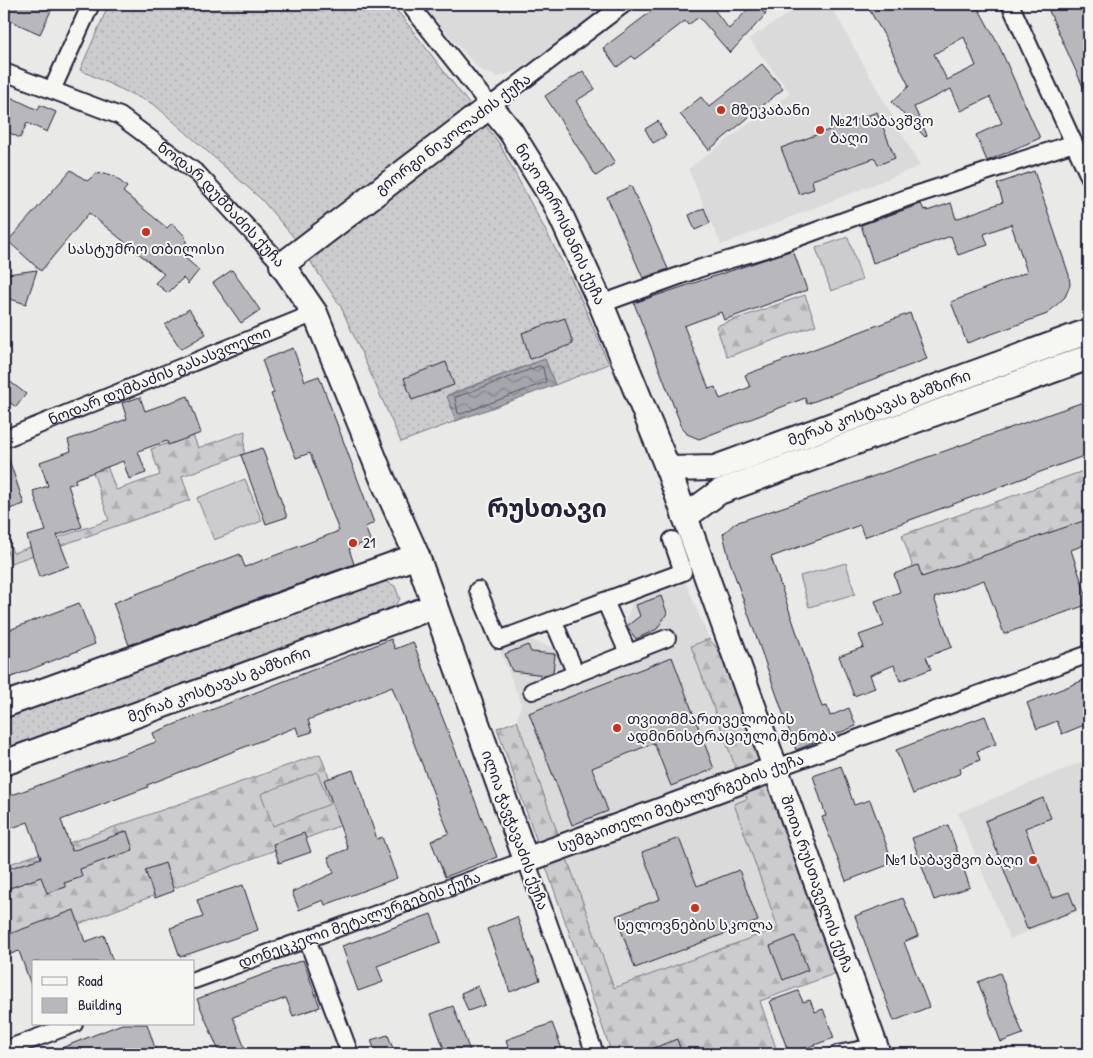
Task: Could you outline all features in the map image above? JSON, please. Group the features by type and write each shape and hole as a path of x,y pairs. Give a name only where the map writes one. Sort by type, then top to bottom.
{"street":[{"path":"52,90 91,4"},
{"name":"ნიკო ფიროსმანის ქუჩა","path":"409,4 511,132 555,203 601,304 668,469 685,517"},
{"name":"გიორგი ნიკოლაძის ქუჩა","path":"282,265 624,4"},
{"path":"1010,4 1089,176"},
{"name":"ნოდარ დუმბაძის ქუჩა","path":"4,72 120,116 198,174 282,265 315,313 383,480 417,556"},
{"path":"601,304 701,268 772,247 909,197 1074,143"},
{"name":"ნოდარ დუმბაძის გასასვლელი","path":"4,439 315,313"},
{"name":"მერაბ კოსტავას გამზირი","path":"668,469 715,468 1089,331"},
{"name":"მერაბ კოსტავას გამზირი","path":"685,517 719,492 1089,357"},
{"name":"შოთა რუსთაველის ქუჩა","path":"685,517 873,1052"},
{"path":"478,590 499,640 682,572 672,540"},
{"path":"4,705 417,556"},
{"name":"ილია ჭავჭავაძის ქუჩა","path":"417,556 595,1054"},
{"path":"605,601 628,653"},
{"name":"მერაბ კოსტავას გამზირი","path":"4,763 435,606"},
{"path":"553,620 576,674"},
{"path":"532,691 666,638"},
{"name":"სუმგაითელი მეტალურგების ქუჩა","path":"526,860 1089,654"},
{"name":"დონეცკელი მეტალურგების ქუჩა","path":"195,980 526,860"},
{"path":"307,939 350,1054"},
{"path":"7,1051 69,1026"},
{"path":"837,1054 873,1052"}],"shaded area":[{"path":"421,4 603,4 607,9 519,70 498,77 480,70"},
{"name":"№21 საბავშვო ბაღი","path":"803,4 830,4 920,166 721,245 688,169 790,93 749,39"},
{"path":"686,583 709,639 691,646 747,799 734,804 778,928 614,989 517,721 521,703 499,648 529,639 553,648 568,677 639,649 624,627 632,603"},
{"name":"№1 საბავშვო ბაღი","path":"1089,759 1089,906 1010,939 958,813"}],"green space":[{"path":"109,4 388,4 399,13 499,143 577,290 609,364 555,385 545,359 447,395 456,421 401,442 341,307 296,240 261,199 155,105 80,70"},
{"path":"848,237 862,280 831,291 816,248"},
{"path":"805,295 816,325 727,357 716,326"},
{"path":"245,431 244,454 182,476 190,500 11,563 4,542 4,531 13,553 109,520 90,463 104,458 116,490 160,475 151,449 193,435 198,448"},
{"path":"1089,469 1089,524 919,585 902,535"},
{"path":"245,479 262,521 214,540 197,498"},
{"path":"846,563 855,594 809,607 800,576"},
{"path":"383,580 395,586 400,599 390,612 4,752 4,718"},
{"path":"709,639 731,664 842,971 760,1001 778,1054 612,1054 497,728 517,721 614,988 778,928 734,804 747,799 691,646"},
{"path":"320,754 347,823 4,952 4,866"},
{"path":"317,772 330,804 273,826 261,794"}],"water":[{"path":"545,359 555,385 456,421 447,396"}],"building":[{"path":"4,4 54,4 40,34 4,18"},
{"path":"661,4 717,4 712,7 729,29 753,4 766,14 730,53 699,17 688,25 685,21 635,59 632,56 617,67 603,48"},
{"path":"866,4 976,4 999,46 1040,138 987,161 976,135 1002,123 990,97 961,111 951,89 914,107 927,135 925,137 892,102 909,86 884,35","holes":["964,37 976,66 947,80 934,54"]},
{"path":"1064,4 1080,4 1089,23 1089,100 1049,11"},
{"name":"მზეკაბანი","path":"762,64 783,89 709,150 680,114 701,97 709,107"},
{"path":"583,71 595,89 576,101 615,163 596,176 545,96"},
{"path":"4,94 38,110 40,105 56,112 47,132 27,123 20,138 4,130"},
{"path":"877,112 895,158 878,165 875,158 812,180 814,189 799,194 781,148"},
{"path":"658,121 666,136 653,143 645,129"},
{"name":"სასტუმრო თბილისი","path":"71,170 87,181 96,174 105,173 114,176 127,187 123,192 167,228 172,223 185,236 187,248 184,257 199,270 188,284 183,278 168,293 155,283 164,274 89,213 41,271 8,241"},
{"path":"1034,171 1069,275 1070,285 1065,297 1047,314 967,343 951,302 1027,272 1011,224 984,234 988,245 958,255 951,236 873,263 861,225 921,204 924,210 927,209 927,211 951,203 956,219 1003,202 997,184"},
{"path":"631,186 668,269 643,278 607,197"},
{"path":"704,208 710,223 695,230 689,215"},
{"path":"793,250 807,290 724,320 721,312 684,326 709,389 715,387 720,399 750,387 745,375 910,313 927,359 807,404 805,398 699,439 687,434 681,425 634,303"},
{"path":"37,270 26,304 4,297 7,274"},
{"path":"232,270 260,310 241,323 213,283"},
{"path":"189,309 206,334 181,349 165,325"},
{"path":"565,318 573,344 530,359 522,333"},
{"path":"293,348 305,381 319,376 374,523 365,527 370,540 349,549 354,564 129,645 113,603 240,554 245,567 339,531 310,453 296,458 271,394 274,393 262,360"},
{"path":"446,362 454,385 412,400 404,378"},
{"path":"4,377 26,394 16,407 4,398"},
{"path":"188,396 201,433 168,445 167,441 138,451 146,473 129,479 123,461 75,479 76,483 68,485 82,527 57,535 69,566 39,577 27,536 46,531 33,491 48,486 40,462 71,451 68,440 127,419 122,403 140,397 145,411"},
{"path":"1089,400 1089,454 864,537 860,525 771,557 822,707 827,706 830,716 849,708 856,726 796,750 730,562 723,534 735,523"},
{"path":"262,448 287,517 266,524 241,455"},
{"path":"4,451 6,451 24,504 4,511"},
{"path":"1089,519 1089,543 1071,550 1089,604 1004,634 984,580 934,598 952,647 926,657 931,669 900,681 894,665 870,675 875,688 854,696 839,656 864,647 859,635 884,626 875,601 900,592 894,574 918,565 922,577"},
{"path":"661,596 667,613 657,629 636,639 627,626 640,616 636,605"},
{"path":"79,603 95,644 4,680 4,632"},
{"path":"391,639 395,649 413,642 497,857 445,877 431,841 449,833 392,687 308,720 312,732 299,736 296,727 61,820 72,851 127,831 133,850 80,869 82,877 64,883 66,887 47,893 41,877 4,890 4,870 41,858 28,822 4,831 4,798 156,742 153,733"},
{"path":"528,645 531,652 555,654 553,672 545,675 512,671 505,654"},
{"name":"თვითმმართველობის ადმინისტრაციული შენობა","path":"672,657 714,769 671,786 654,743 592,768 608,811 572,825 529,713"},
{"path":"1089,678 1089,723 1062,734 1057,721 1037,729 1027,703"},
{"path":"985,716 996,744 977,751 980,760 960,768 961,773 913,794 896,750"},
{"path":"841,766 854,805 870,800 893,863 846,881 822,817 826,816 813,776"},
{"path":"353,770 377,839 382,837 397,878 325,905 323,900 299,910 292,892 334,873 328,857 348,849 324,780"},
{"path":"1043,798 1051,818 1025,828 1052,898 1069,892 1076,910 1027,929 985,821"},
{"path":"948,825 970,887 934,900 912,838"},
{"path":"304,833 311,852 279,863 273,844"},
{"name":"სელოვნების სკოლა","path":"679,838 697,886 739,870 758,921 635,968 616,916 660,899 642,852"},
{"path":"165,863 174,891 155,898 145,870"},
{"path":"243,885 258,930 180,957 170,928 203,917 197,900"},
{"path":"903,898 918,936 904,942 929,1007 894,1021 855,916"},
{"path":"74,910 85,942 104,935 112,960 32,960 32,988 19,951 8,955 4,936"},
{"path":"431,914 441,942 377,966 383,982 358,991 342,946"},
{"path":"517,917 540,980 510,992 487,929"},
{"path":"795,936 808,970 783,980 770,946"},
{"path":"303,960 320,1007 293,1016 286,998 233,1017 247,1054 220,1054 197,999"},
{"path":"1000,973 1023,1034 1001,1042 978,982"},
{"path":"478,986 485,1005 468,1011 461,993"},
{"path":"798,991 803,1002 810,1000 815,1012 823,1009 834,1038 789,1054 770,1001"},
{"path":"453,1006 471,1054 446,1054 431,1014"},
{"path":"552,1023 564,1054 511,1054 506,1040"},
{"path":"117,1026 148,1026 157,1054 46,1054"},
{"path":"388,1035 395,1054 376,1054 371,1040"},
{"path":"677,1039 682,1054 641,1054 641,1053"}],"place":[{"name":"მზეკაბანი","path":"721,110"},
{"name":"№21 საბავშვო ბაღი","path":"820,130"},
{"name":"სასტუმრო თბილისი","path":"146,232"},
{"name":"21","path":"353,543"},
{"name":"თვითმმართველობის ადმინისტრაციული შენობა","path":"617,728"},
{"name":"№1 საბავშვო ბაღი","path":"1033,860"},
{"name":"სელოვნების სკოლა","path":"695,908"}],"district":[{"name":"რუსთავი","path":"547,508"}]}
